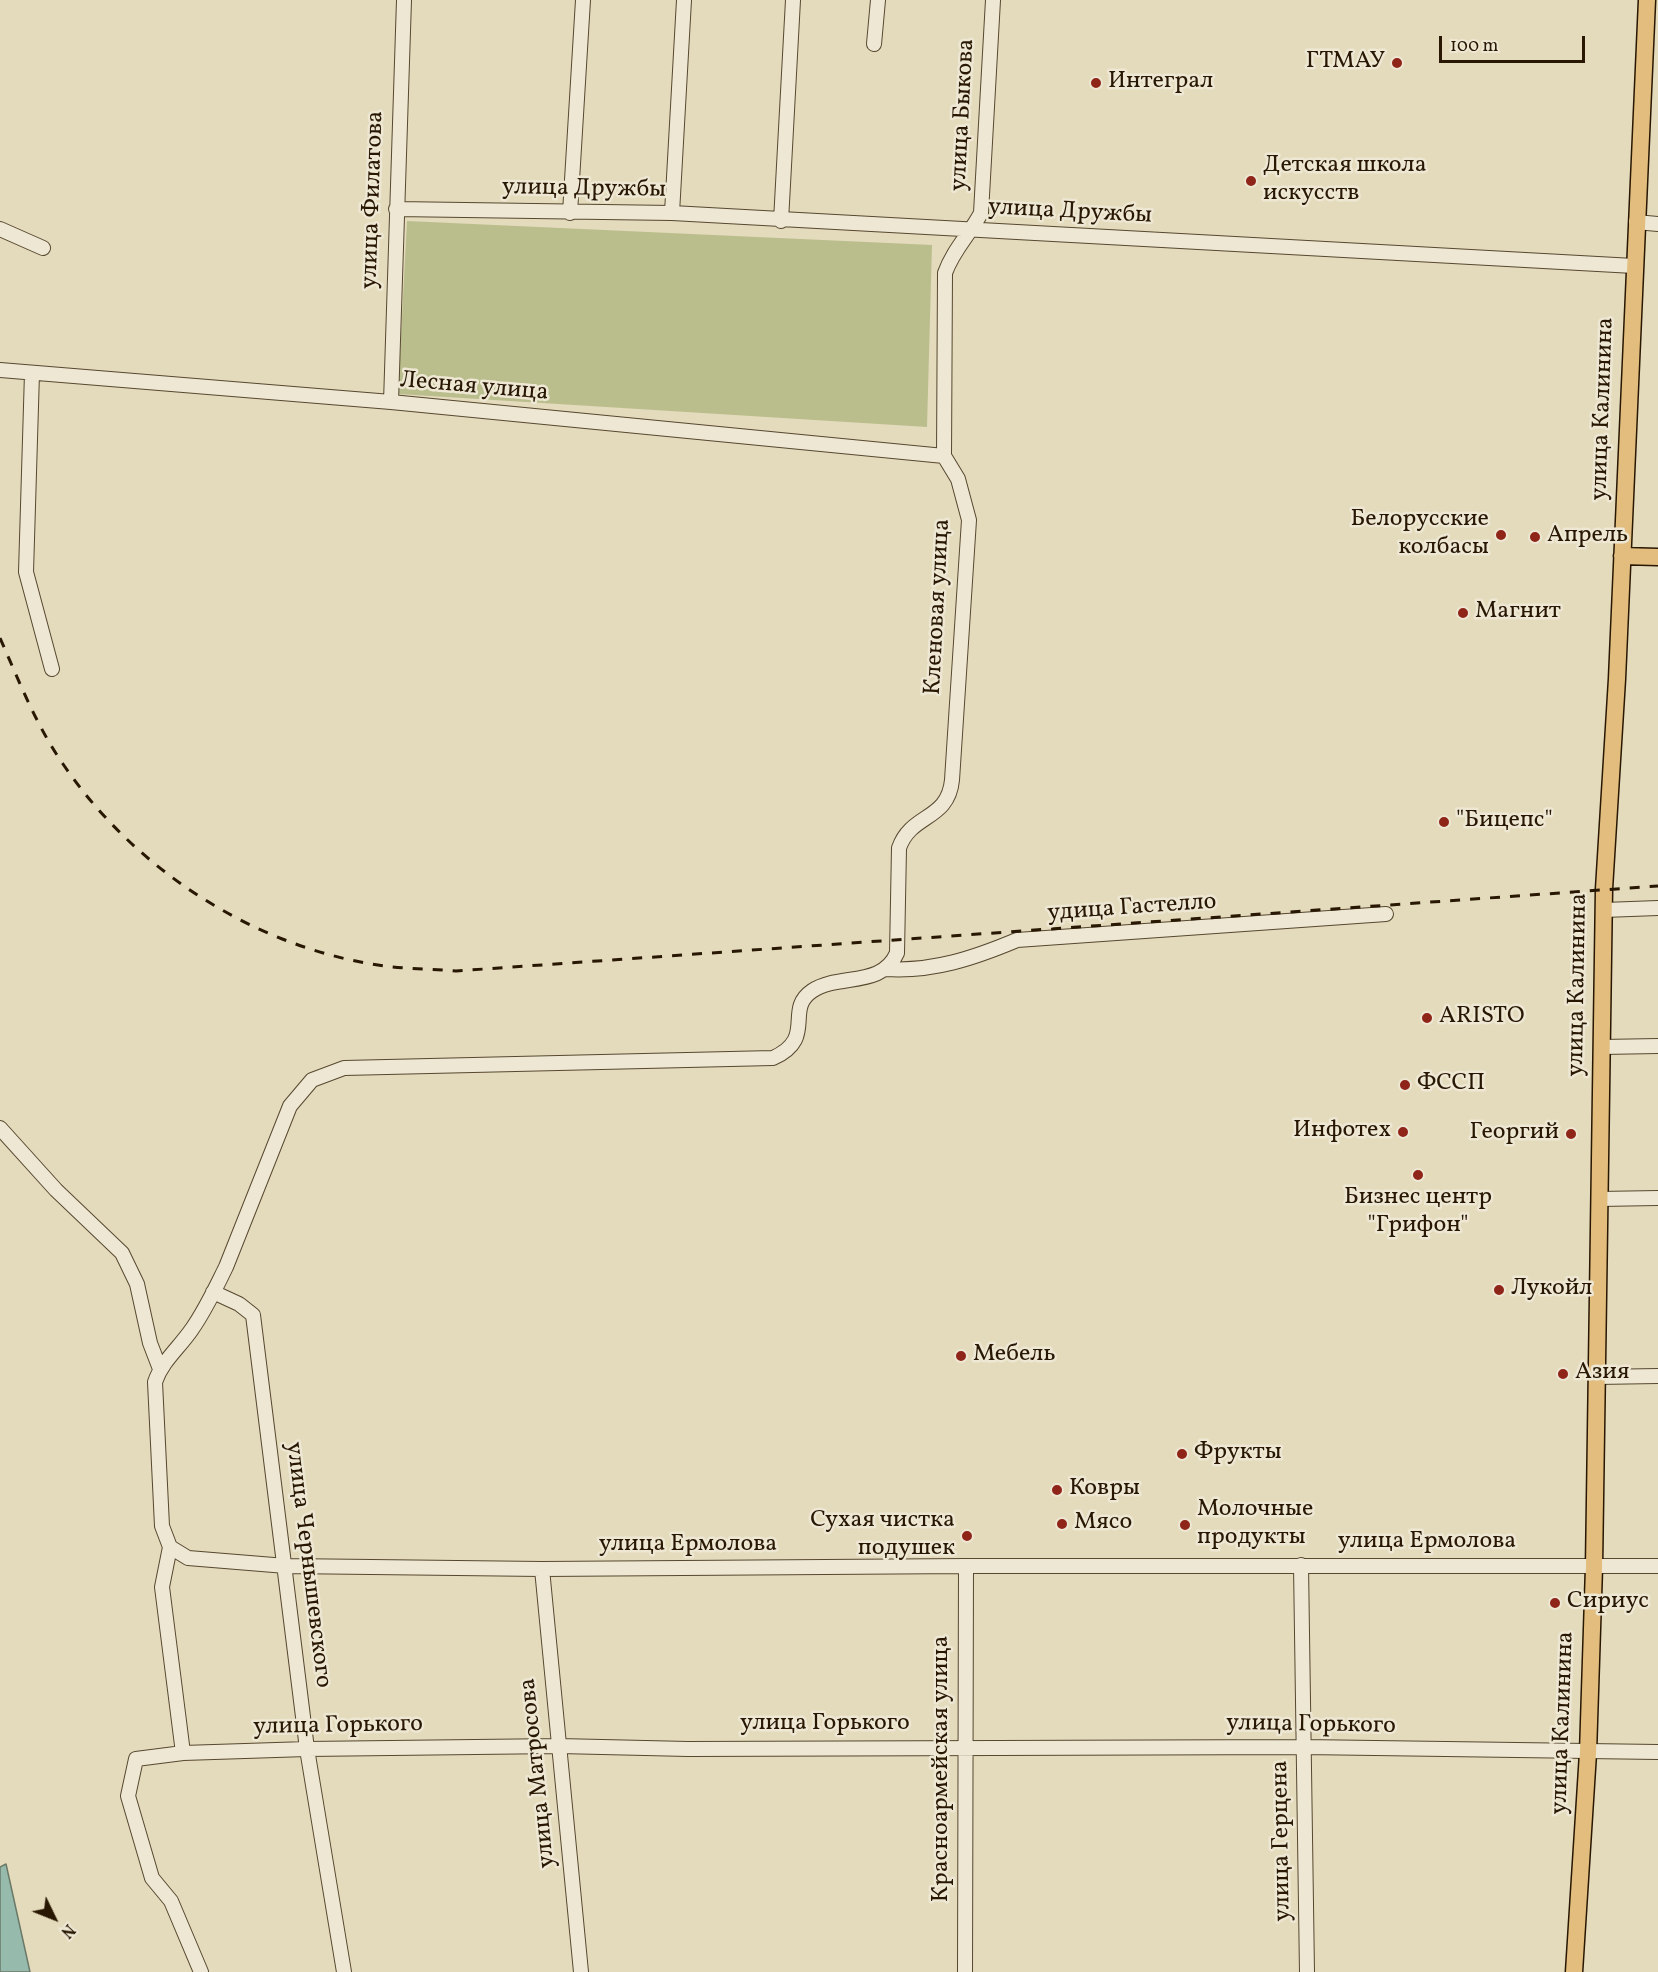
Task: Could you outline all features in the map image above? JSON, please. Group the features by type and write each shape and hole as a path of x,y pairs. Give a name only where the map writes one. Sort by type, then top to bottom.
{"main road":[{"name":"улица Калинина","path":"1574,1972 1588,1753 1594,1567 1604,910 1647,0"},
{"path":"1622,556 1658,557"}],"street":[{"name":"улица Филатова","path":"391,402 404,0"},
{"path":"570,213 583,0"},
{"path":"672,213 684,0"},
{"path":"782,220 794,0"},
{"path":"874,44 878,0"},
{"name":"улица Быкова","path":"972,230 981,213 993,0"},
{"name":"улица Дружбы","path":"396,209 672,213 1634,266"},
{"path":"1636,222 1658,224"},
{"path":"0,229 43,248"},
{"name":"Кленовая улица","path":"886,969 897,953 899,848 904,834 943,806 951,794 969,520 958,479 944,456 945,273 958,245 972,230"},
{"name":"Лесная улица","path":"0,370 391,402 944,456"},
{"path":"32,373 26,572 52,669"},
{"path":"1604,910 1658,908"},
{"name":"удица Гастелло","path":"886,969 915,971 969,960 1017,940 1386,914"},
{"path":"183,1753 162,1587 170,1547 162,1526 155,1382 160,1369 194,1327 226,1267 290,1106 312,1080 344,1068 773,1058 789,1050 798,1036 801,1004 810,992 826,984 867,977 886,969"},
{"path":"1602,1047 1658,1046"},
{"path":"0,1128 56,1190 122,1253 137,1284 150,1343 160,1369"},
{"path":"1599,1199 1658,1198"},
{"name":"улица Чернышевского","path":"213,1292 239,1304 253,1315 307,1749 344,1972"},
{"path":"1597,1377 1658,1376"},
{"name":"улица Ермолова","path":"170,1547 188,1558 286,1566 542,1569 1301,1565 1658,1566"},
{"name":"улица Герцена","path":"1301,1565 1307,1972"},
{"name":"Красноармейская улица","path":"965,1972 966,1566"},
{"name":"улица Матросова","path":"542,1569 581,1972"},
{"name":"улица Горького","path":"201,1972 171,1901 152,1878 128,1796 136,1759 183,1753 307,1749 559,1746 688,1749 965,1746 1304,1747 1588,1753 1658,1752"}],"shaded area":[{"path":"407,221 932,245 927,427 398,394"},
{"path":"6,1864 30,1972 0,1972 0,1867"}],"railway":[{"path":"0,638 36,718 63,764 92,802 125,838 162,870 202,898 245,922 290,942 336,956 384,966 456,971 1658,886"}],"place":[{"name":"ГТМАУ","path":"1397,63"},
{"name":"Интеграл","path":"1096,83"},
{"name":"Детская школа искусств","path":"1251,181"},
{"name":"Белорусские колбасы","path":"1501,535"},
{"name":"Апрель","path":"1535,537"},
{"name":"Магнит","path":"1463,613"},
{"name":"\"Бицепс\"","path":"1444,822"},
{"name":"ARISTO","path":"1427,1018"},
{"name":"ФССП","path":"1405,1085"},
{"name":"Инфотех","path":"1403,1132"},
{"name":"Георгий","path":"1571,1134"},
{"name":"Бизнес центр \"Грифон\"","path":"1418,1175"},
{"name":"Лукойл","path":"1499,1290"},
{"name":"Мебель","path":"961,1356"},
{"name":"Азия","path":"1563,1374"},
{"name":"Фрукты","path":"1182,1454"},
{"name":"Ковры","path":"1057,1490"},
{"name":"Мясо","path":"1062,1524"},
{"name":"Молочные продукты","path":"1185,1525"},
{"name":"Сухая чистка подушек","path":"967,1536"},
{"name":"Сириус","path":"1555,1603"}]}
